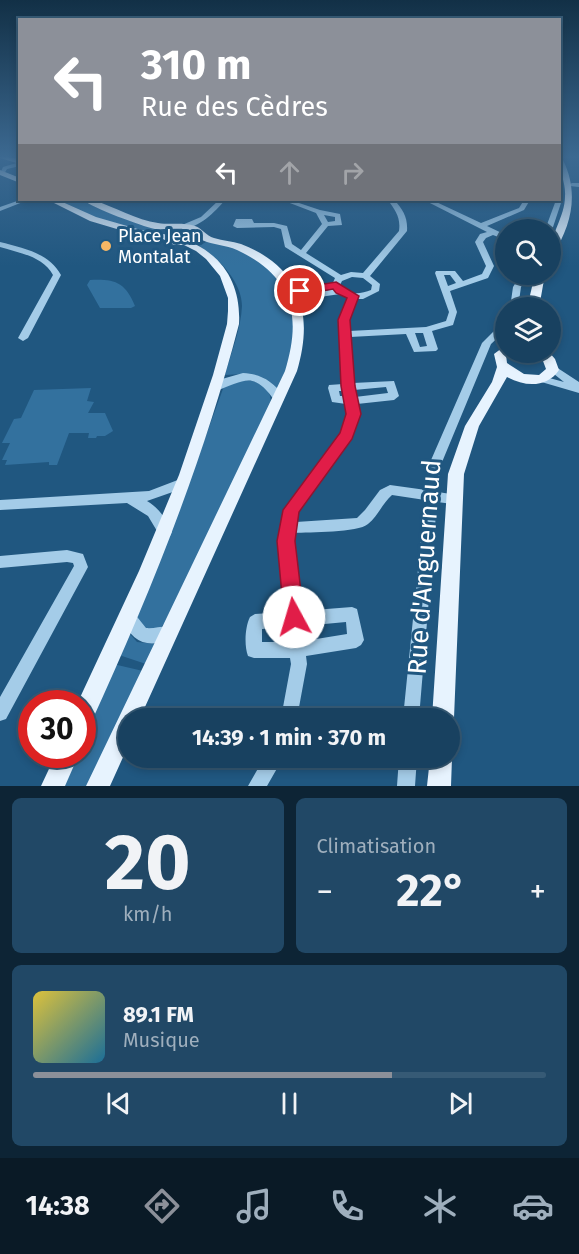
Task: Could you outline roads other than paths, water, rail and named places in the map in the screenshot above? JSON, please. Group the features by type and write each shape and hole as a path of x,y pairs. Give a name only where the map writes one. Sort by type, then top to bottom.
{"main road":[{"path":"561,230 568,216 573,193"},
{"path":"54,201 93,219 140,233 166,237 172,243 195,236 236,246 260,258 282,277 295,295 301,323 300,347 279,398 134,708"},
{"path":"90,201 156,226 174,229"},
{"path":"95,690 129,618 165,533 216,387 233,324 234,296 231,285 216,264 200,249 195,236 185,227 174,229 167,233 166,237"},
{"name":"Rue d'Anguernaud","path":"501,363 511,374 524,379 542,379"},
{"path":"542,379 550,375 553,368 551,363"},
{"name":"Rue d'Anguernaud","path":"443,708 453,499 462,449 475,419 494,394 503,367"},
{"name":"Rue d'Anguernaud","path":"494,394 524,379"},
{"path":"98,786 118,743"},
{"path":"53,786 61,768"},
{"path":"439,786 440,768"}],"street":[{"path":"0,209 22,201"},
{"path":"195,236 204,218 221,201"},
{"path":"288,201 319,212 338,215 339,223 326,224 301,254"},
{"path":"365,276 403,231 404,223 400,208 393,201"},
{"path":"430,201 493,232"},
{"path":"481,226 522,209 526,201"},
{"path":"552,219 558,201"},
{"path":"319,212 326,224"},
{"path":"185,227 204,218"},
{"path":"251,225 274,225 284,228 288,244 301,254 339,285 353,296 366,296 375,291 376,284 365,276 351,274 339,285 295,295"},
{"path":"446,290 485,276 490,266 479,242 483,236 493,232"},
{"path":"0,244 47,261 54,267 57,275 23,338"},
{"path":"344,334 427,330 450,322 453,312 439,273 452,273 461,284"},
{"path":"291,708 299,664 286,541 291,510 347,435 353,414 348,386 344,320 353,296"},
{"path":"409,331 417,350 433,350 427,330"},
{"path":"412,708 434,467 487,344 495,336"},
{"path":"553,368 579,388"},
{"path":"216,387 241,376 256,377 270,383 279,398"},
{"path":"542,379 579,388"},
{"path":"348,386 390,384 394,396 351,401"},
{"path":"0,505 149,496 183,483"},
{"path":"288,528 360,523 370,516 382,494 390,490 453,499"},
{"path":"124,498 145,504 154,513 165,533"},
{"path":"0,562 67,556 78,558 81,567 0,713"},
{"path":"351,614 356,640 298,650 254,650 255,622 294,617 351,614"},
{"path":"129,618 136,631 147,637 169,633"},
{"path":"257,786 268,768"},
{"path":"406,786 407,768"}],"place":[{"name":"Place Jean Montalat","path":"106,246"}]}
